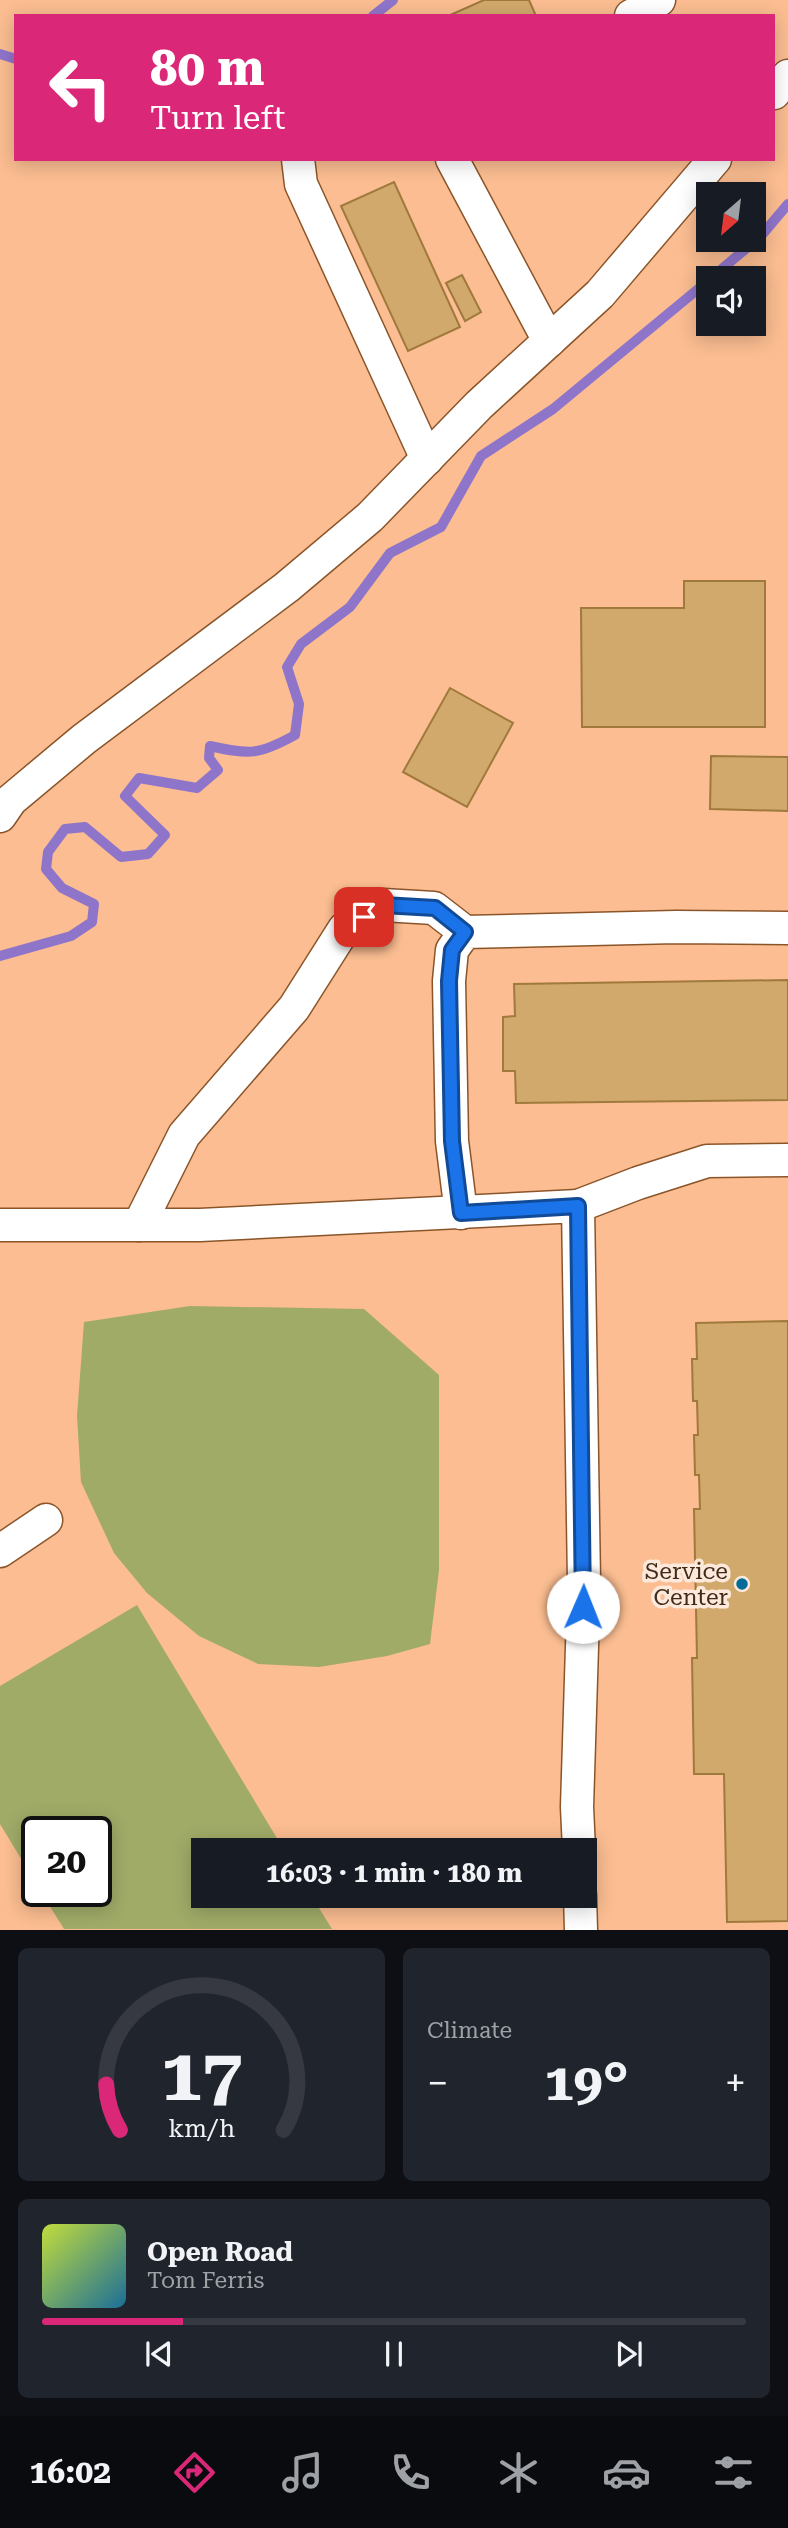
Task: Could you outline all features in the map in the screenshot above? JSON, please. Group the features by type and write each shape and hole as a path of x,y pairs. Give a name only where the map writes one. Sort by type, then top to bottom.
{"lane":[{"path":"634,14 659,0"},
{"path":"775,92 788,76"},
{"path":"298,161 301,184 427,459"},
{"path":"453,161 549,341"},
{"path":"0,817 11,800 84,739 298,579 370,517 479,405 600,294 713,161"},
{"path":"139,1225 184,1135 293,1008 344,929 383,905 435,908 465,932 676,927 788,928"},
{"path":"461,1213 452,1141 449,981 452,950 465,932"},
{"path":"0,1225 200,1224 578,1206 707,1161 788,1160"},
{"path":"578,1206 584,1581 577,1807 578,1838"},
{"path":"0,1551 46,1520"},
{"path":"580,1908 581,1930"}],"green space":[{"path":"190,1306 364,1309 439,1375 439,1570 430,1644 387,1656 319,1667 258,1664 199,1636 147,1593 114,1553 81,1482 77,1416 84,1322"},
{"path":"137,1605 277,1838 191,1838 191,1908 319,1908 332,1929 64,1929 50,1907 112,1907 112,1816 21,1816 21,1859 0,1824 0,1686"}],"building":[{"path":"484,0 529,0 535,14 452,14"},
{"path":"394,182 460,327 408,351 341,206"},
{"path":"462,275 481,312 465,321 446,283"},
{"path":"684,581 765,581 765,727 582,727 581,608 684,608"},
{"path":"450,688 513,723 467,807 403,772"},
{"path":"711,756 788,757 788,811 710,809"},
{"path":"788,980 788,1100 516,1103 515,1071 503,1071 503,1017 515,1016 514,984"},
{"name":"Service Center","path":"788,1321 788,1921 727,1922 724,1774 694,1774 692,1658 697,1658 694,1509 700,1509 699,1475 695,1475 694,1435 698,1435 697,1401 693,1401 692,1359 697,1359 696,1323"}],"waterway":[{"path":"376,14 393,0"},
{"path":"0,54 14,58"},
{"path":"725,266 761,236 788,204"},
{"path":"0,956 71,936 92,922 94,904 62,888 46,869 48,852 65,829 85,827 121,857 148,854 165,835 125,796 139,778 197,788 218,770 209,758 210,746 245,752 263,750 295,735 299,704 287,667 301,644 350,607 390,553 441,527 481,456 553,409 696,291"}],"place":[{"name":"Service Center","path":"742,1584"}],"route":[{"path":"364,917 383,905 435,908 465,932 452,950 449,981 452,1141 461,1213 578,1206 583,1607"}]}
